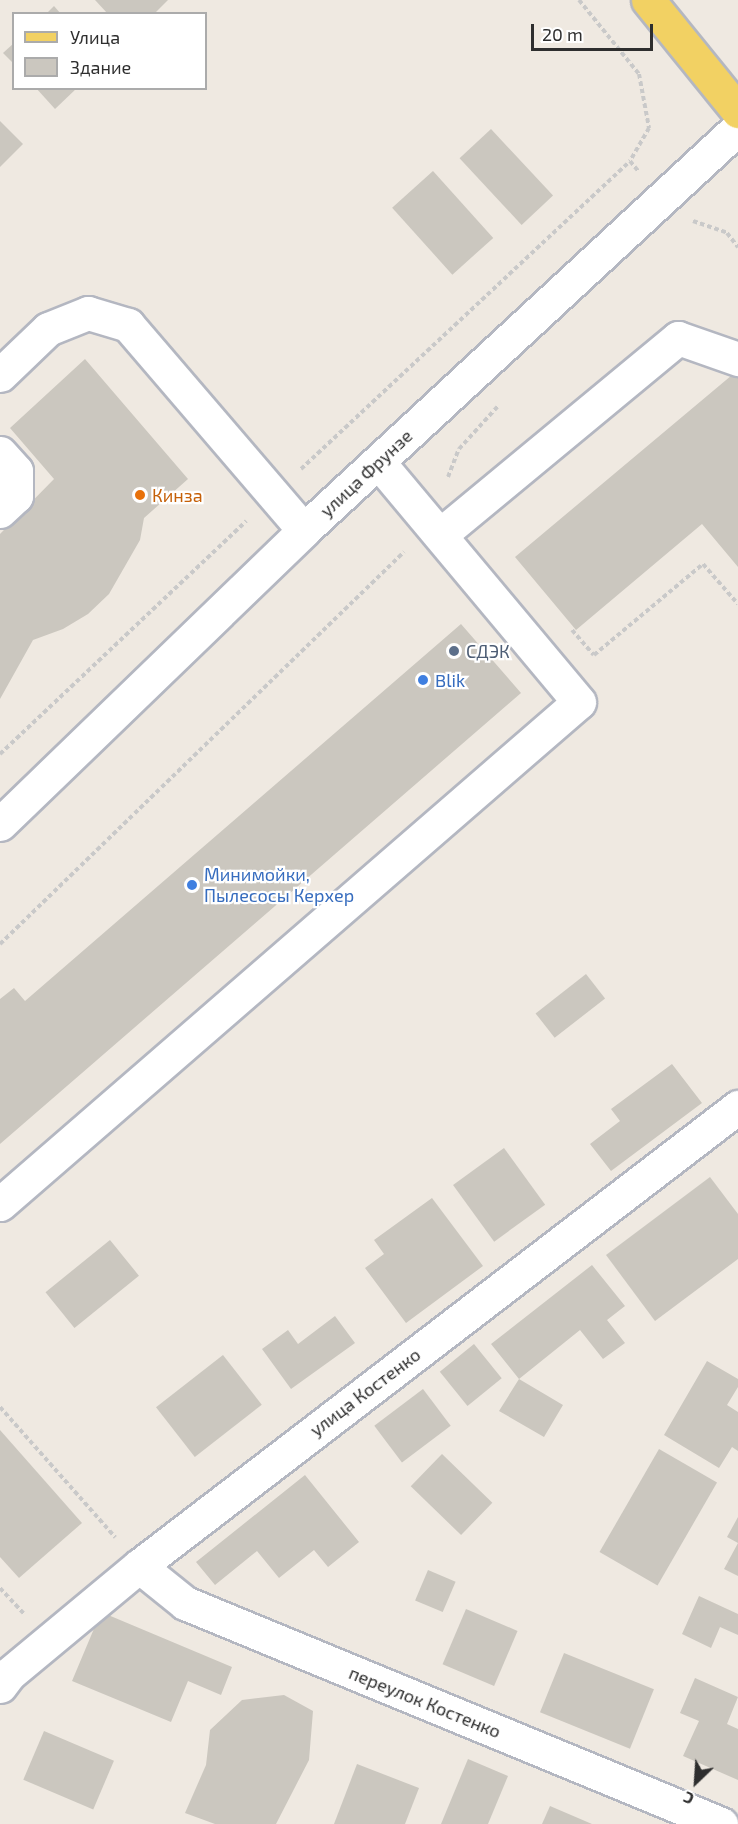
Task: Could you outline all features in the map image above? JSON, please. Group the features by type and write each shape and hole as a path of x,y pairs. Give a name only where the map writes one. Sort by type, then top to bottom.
{"main road":[{"path":"648,0 738,111"}],"street":[{"name":"улица Фрунзе","path":"0,824 304,530 662,201 738,128"},
{"path":"0,375 48,329 88,313 128,325 304,530"},
{"path":"435,530 678,338 738,359"},
{"path":"0,453 16,471 16,496 0,511"},
{"path":"0,1203 579,702 378,462"},
{"name":"улица Костенко","path":"3,1674 139,1566 738,1107"},
{"name":"переулок Костенко","path":"139,1566 185,1603 721,1824"}],"path":[{"path":"0,754 630,161 650,128 639,74 579,0"},
{"path":"630,161 672,213 727,233 738,247"},
{"path":"0,944 435,530 459,449 498,405"},
{"path":"594,655 703,564 738,604"},
{"path":"0,1407 139,1566"}],"building":[{"path":"95,0 168,0 156,12 106,12"},
{"path":"54,6 59,12 48,12"},
{"path":"12,45 12,62 3,53"},
{"path":"38,90 75,90 55,109"},
{"path":"0,121 23,144 0,167"},
{"path":"491,129 553,196 522,225 460,158"},
{"path":"433,171 493,238 452,275 392,208"},
{"path":"85,359 188,479 144,518 140,540 109,594 88,614 63,629 33,640 0,699 0,534 54,479 10,428"},
{"path":"738,370 738,567 702,524 576,630 515,557"},
{"path":"461,624 521,693 0,1144 0,999 14,988 25,1001"},
{"path":"586,974 605,998 555,1038 536,1013"},
{"path":"672,1064 702,1103 611,1171 590,1144 620,1121 611,1109"},
{"path":"504,1148 545,1205 494,1242 453,1185"},
{"path":"710,1177 738,1214 738,1259 655,1321 606,1255"},
{"path":"432,1198 483,1266 406,1323 365,1268 384,1254 374,1240"},
{"path":"110,1240 139,1276 74,1328 45,1292"},
{"path":"592,1265 625,1306 607,1320 625,1343 603,1359 580,1330 519,1379 491,1344"},
{"path":"335,1316 355,1343 291,1389 262,1349 288,1330 298,1344"},
{"path":"474,1344 502,1378 467,1406 440,1372"},
{"path":"223,1355 262,1405 195,1457 156,1407"},
{"path":"707,1361 738,1379 738,1387 727,1405 738,1412 738,1451 732,1447 719,1468 664,1435"},
{"path":"519,1379 563,1405 544,1437 499,1411"},
{"path":"423,1389 451,1426 402,1462 374,1426"},
{"path":"0,1430 82,1523 19,1578 0,1557"},
{"path":"659,1449 717,1482 658,1586 600,1552"},
{"path":"442,1454 492,1503 461,1535 411,1486"},
{"path":"305,1475 359,1542 328,1567 314,1550 279,1578 257,1551 215,1585 196,1562"},
{"path":"738,1517 738,1543 727,1537"},
{"path":"738,1543 738,1576 724,1569"},
{"path":"428,1570 456,1582 443,1612 415,1600"},
{"path":"699,1596 738,1614 738,1635 720,1627 711,1648 682,1634"},
{"path":"466,1609 518,1631 494,1686 443,1664"},
{"path":"101,1612 232,1667 221,1695 188,1681 171,1722 72,1681"},
{"path":"564,1653 654,1689 630,1749 540,1712"},
{"path":"695,1678 738,1697 727,1724 738,1729 738,1780 683,1756 699,1721 680,1713"},
{"path":"284,1695 313,1711 309,1760 276,1824 215,1824 185,1813 206,1765 210,1730 242,1700"},
{"path":"44,1731 114,1761 93,1809 23,1780"},
{"path":"468,1759 508,1776 488,1824 441,1824"},
{"path":"357,1764 419,1788 405,1824 334,1824"},
{"path":"550,1806 592,1824 542,1824"}],"place":[{"name":"Кинза","path":"140,495"},
{"name":"СДЭК","path":"454,651"},
{"name":"Blik","path":"423,680"},
{"name":"Минимойки, Пылесосы Керхер","path":"192,885"}]}
